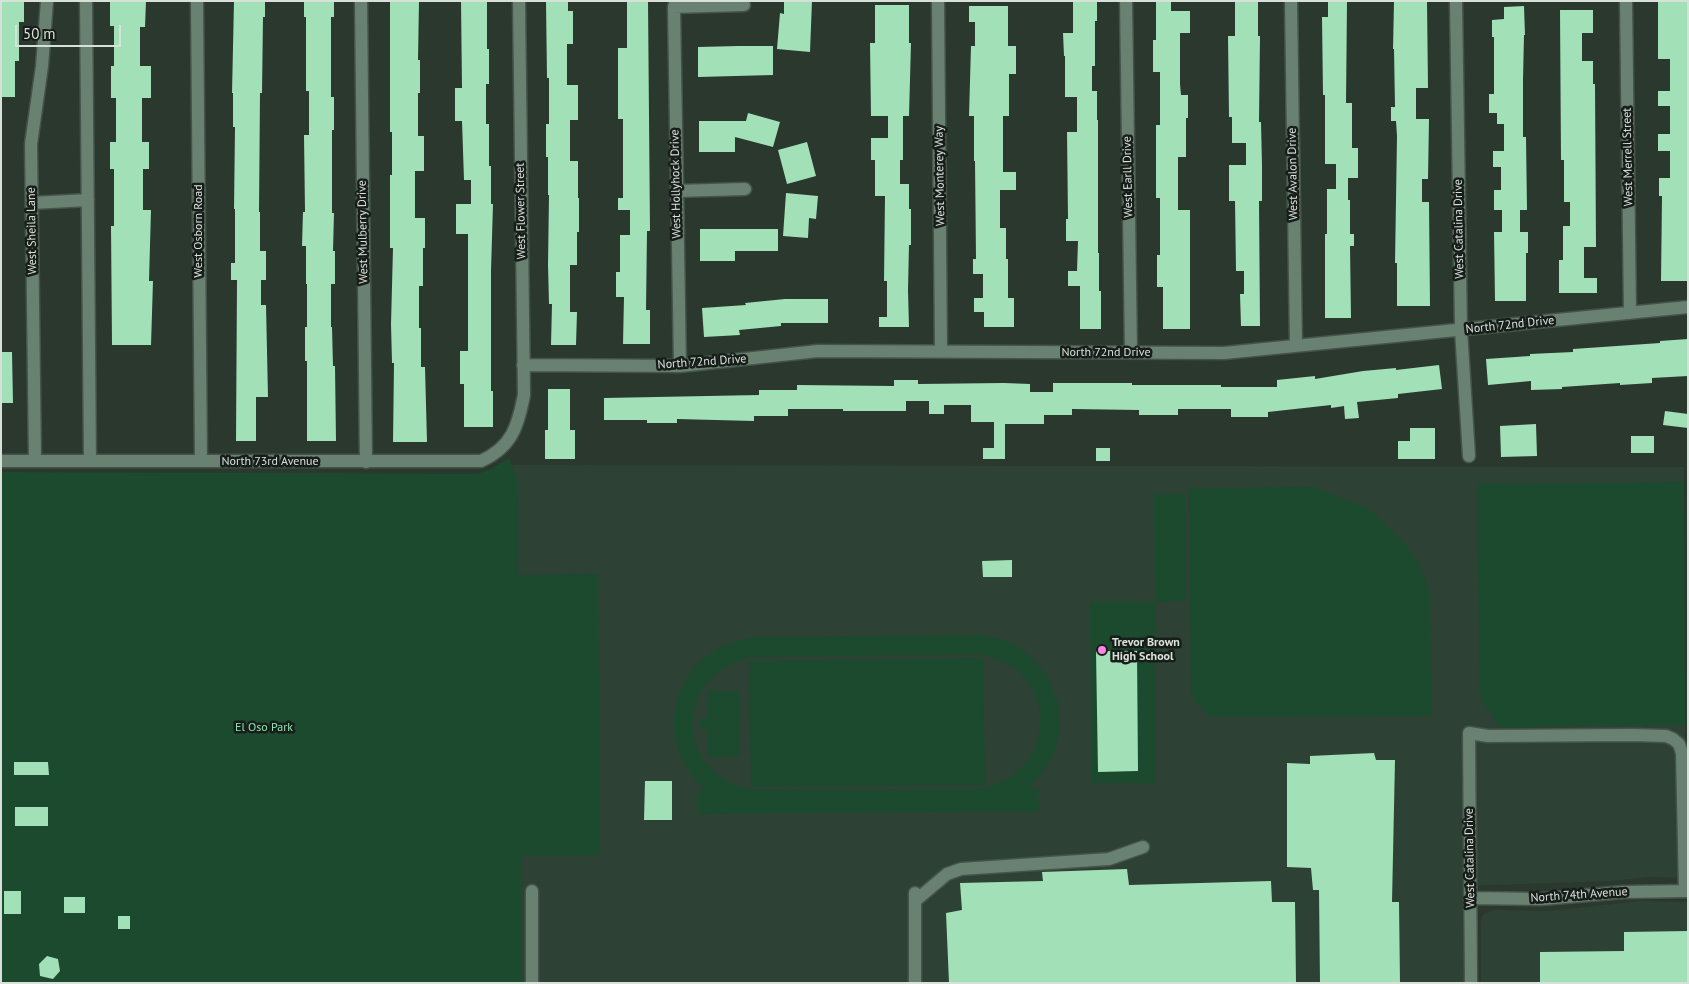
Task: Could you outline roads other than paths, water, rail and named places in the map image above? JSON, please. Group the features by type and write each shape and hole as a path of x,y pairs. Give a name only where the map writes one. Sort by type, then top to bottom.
{"street":[{"name":"West Sheila Lane","path":"35,461 31,144 42,66 47,1"},
{"path":"86,1 90,461"},
{"name":"West Osborn Road","path":"197,1 201,461"},
{"name":"West Mulberry Drive","path":"361,1 366,462"},
{"name":"West Flower Street","path":"519,1 524,395 519,420"},
{"name":"West Monterey Way","path":"938,1 942,351"},
{"name":"West Earll Drive","path":"1126,1 1131,353"},
{"name":"West Avalon Drive","path":"1291,1 1296,346"},
{"name":"West Catalina Drive","path":"1456,1 1462,330 1469,456"},
{"name":"West Merrell Street","path":"1626,1 1630,313"},
{"path":"675,4 744,6"},
{"name":"West Hollyhock Drive","path":"675,4 676,191 680,366"},
{"path":"676,191 745,189"},
{"path":"32,203 88,200"},
{"name":"North 72nd Drive","path":"523,365 680,366 818,351 1224,353 1688,307"},
{"name":"North 73rd Avenue","path":"1,461 481,461 492,456 505,446 519,420"},
{"name":"West Catalina Drive","path":"1471,983 1469,733 1481,736 1666,736 1673,739 1679,744 1682,753 1687,891"},
{"path":"915,983 915,895 947,874 961,869 1109,859 1143,847"},
{"path":"532,891 532,983"},
{"name":"North 74th Avenue","path":"1470,898 1542,899 1624,892 1687,891"}],"place":[{"name":"Trevor Brown High School","path":"1102,650"}],"park label":[{"name":"El Oso Park","path":"264,728"}]}
